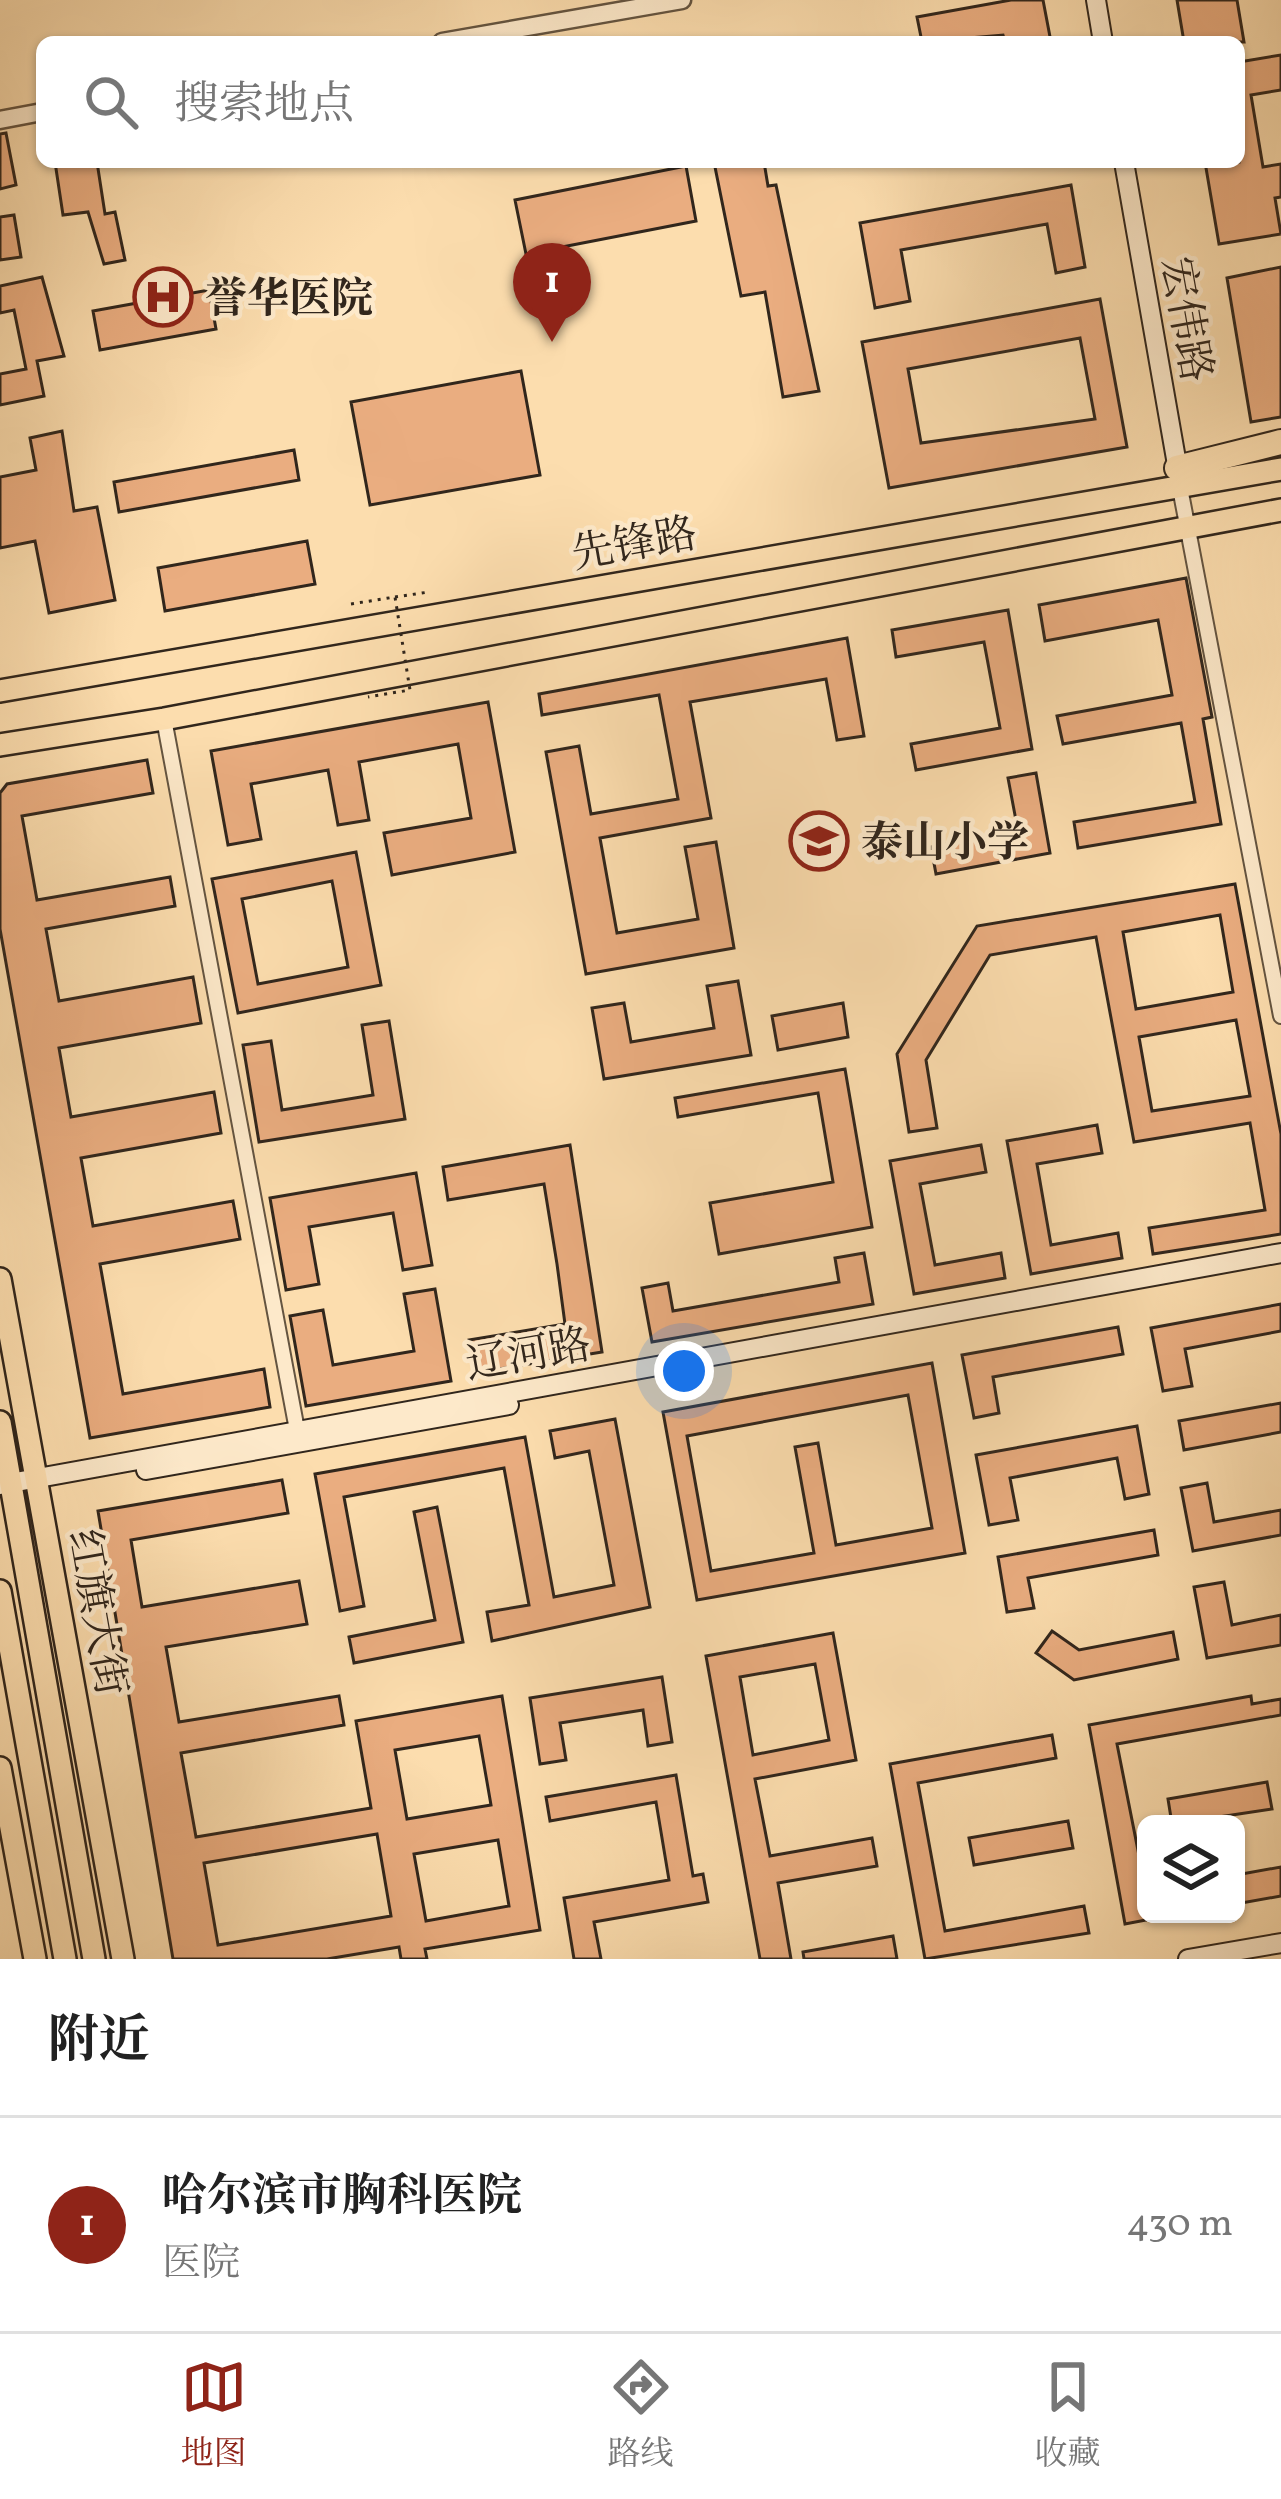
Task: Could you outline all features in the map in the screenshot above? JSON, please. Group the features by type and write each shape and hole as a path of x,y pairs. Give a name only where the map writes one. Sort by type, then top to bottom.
{"highway":[{"path":"1179,478 1281,442"}],"main road":[{"path":"1096,0 1102,36"},
{"name":"宏伟路","path":"1125,168 1179,478"},
{"name":"先锋路","path":"0,691 1179,478 1281,469"},
{"path":"0,745 164,719 1281,510"},
{"name":"辽河路","path":"6,1490 297,1430 1281,1253"},
{"name":"辽河路","path":"36,1484 1281,1266"},
{"name":"红旗大街","path":"0,1279 123,1959"},
{"name":"红旗大街","path":"0,1422 6,1490 94,1959"},
{"path":"0,1591 65,1959"},
{"path":"0,1770 34,1959"},
{"path":"1188,1959 1281,1943"}],"street":[{"path":"476,36 682,0"},
{"path":"0,120 36,113"},
{"path":"1179,478 1281,1016"},
{"path":"164,719 297,1430"},
{"path":"0,1770 30,1766"}],"path":[{"path":"351,604 430,592"},
{"path":"368,697 410,690 395,597"}],"building":[{"path":"1011,0 1043,0 1050,36 921,36 917,17"},
{"path":"1177,0 1237,0 1243,36 1183,36"},
{"path":"1281,55 1281,90 1251,95 1263,167 1281,164 1281,197 1275,198 1281,234 1219,244 1206,168 1245,168 1245,61"},
{"path":"6,133 16,185 0,189 0,134"},
{"path":"56,168 98,168 105,214 115,212 125,260 104,264 88,212 63,215"},
{"path":"686,168 696,221 526,254 515,200"},
{"path":"715,168 765,168 768,186 776,185 819,391 783,397 765,292 741,296"},
{"path":"1071,185 1085,267 1056,273 1047,224 901,250 910,301 875,308 860,223"},
{"path":"14,215 21,257 0,260 0,217"},
{"path":"1281,267 1281,417 1251,422 1227,278"},
{"path":"42,277 64,356 37,361 44,396 0,405 0,374 26,369 14,310 0,313 0,286"},
{"path":"209,290 216,329 100,350 93,311"},
{"path":"1100,299 1127,447 889,488 862,342","holes":["1080,338 1095,419 921,443 908,369"]},
{"path":"521,371 540,475 370,505 351,402"},
{"path":"62,431 74,511 97,507 115,600 49,613 35,541 0,548 0,477 36,470 30,438"},
{"path":"294,450 299,480 119,512 114,482"},
{"path":"307,541 315,584 165,611 158,568"},
{"path":"1186,578 1212,717 1203,719 1221,824 1078,848 1074,822 1195,802 1181,723 1063,744 1057,716 1172,695 1158,620 1045,641 1039,605"},
{"path":"1008,610 1032,749 916,770 911,744 1000,728 984,642 896,657 892,630"},
{"path":"847,638 864,736 837,740 826,679 690,702 711,818 600,838 617,933 698,919 685,847 716,842 734,948 586,974 546,752 579,746 591,814 678,799 659,695 542,715 539,694"},
{"path":"488,702 515,852 392,875 384,833 471,818 458,744 359,762 369,820 338,825 328,770 251,784 261,839 228,845 211,751"},
{"path":"147,760 153,793 22,816 37,900 170,877 175,906 46,929 59,1001 193,977 201,1023 59,1048 71,1117 214,1092 221,1133 81,1158 93,1226 233,1201 240,1239 100,1264 123,1394 264,1369 270,1407 90,1438 0,929 0,793 7,784"},
{"path":"1036,773 1050,853 936,874 931,847 1018,831 1008,778"},
{"path":"356,852 381,985 238,1013 212,879","holes":["332,881 348,967 258,984 242,899"]},
{"path":"1235,884 1281,1134 1281,1234 1153,1254 1149,1228 1265,1210 1250,1123 1134,1142 1096,937 990,955 926,1060 937,1128 909,1132 897,1054 977,926","holes":["1220,915 1233,992 1136,1009 1123,932","1236,1020 1250,1096 1152,1111 1139,1037"]},
{"path":"738,981 751,1055 604,1079 592,1008 624,1003 631,1042 714,1028 707,986"},
{"path":"843,1003 848,1037 778,1050 772,1016"},
{"path":"389,1021 405,1119 259,1142 243,1045 271,1041 282,1110 373,1095 362,1025"},
{"path":"845,1069 872,1227 719,1254 710,1203 833,1182 818,1093 678,1117 675,1098"},
{"path":"1097,1125 1102,1153 1037,1164 1051,1245 1118,1233 1122,1258 1031,1274 1007,1141"},
{"path":"570,1145 602,1352 475,1373 469,1340 565,1324 557,1264 544,1184 448,1200 443,1167"},
{"path":"981,1145 986,1172 920,1184 935,1265 1001,1253 1005,1278 914,1294 890,1161"},
{"path":"416,1173 432,1265 403,1270 393,1213 309,1227 319,1284 286,1290 270,1198"},
{"path":"864,1253 873,1304 652,1342 642,1288 668,1283 673,1311 839,1282 835,1258"},
{"path":"435,1289 451,1381 306,1406 290,1316 323,1310 333,1365 414,1351 404,1294"},
{"path":"1281,1304 1281,1331 1185,1349 1192,1386 1163,1391 1151,1328"},
{"path":"1118,1327 1123,1354 993,1377 999,1413 974,1418 962,1355"},
{"path":"932,1363 965,1553 697,1600 663,1412","holes":["908,1395 932,1528 836,1545 818,1443 795,1447 814,1553 711,1571 687,1436"]},
{"path":"1281,1403 1281,1432 1184,1450 1179,1421"},
{"path":"615,1419 650,1607 492,1641 487,1612 529,1605 504,1468 344,1497 364,1606 340,1611 315,1474 525,1437 554,1597 614,1585 589,1451 555,1458 550,1431"},
{"path":"1137,1426 1149,1494 1125,1499 1117,1458 1010,1478 1018,1520 989,1525 976,1455"},
{"path":"282,1480 288,1513 131,1540 142,1607 299,1581 307,1624 166,1647 179,1722 339,1696 344,1725 181,1753 196,1837 371,1808 356,1721 502,1696 540,1930 425,1949 427,1959 401,1959 399,1947 327,1959 173,1959 98,1511","holes":["479,1736 491,1805 407,1819 395,1750","377,1834 391,1916 218,1945 204,1863","498,1840 509,1906 426,1921 414,1854"]},
{"path":"1207,1483 1214,1522 1281,1510 1281,1535 1193,1551 1181,1488"},
{"path":"437,1507 463,1642 354,1663 349,1637 435,1620 414,1512"},
{"path":"1154,1530 1158,1555 1028,1578 1034,1608 1007,1612 998,1557"},
{"path":"1224,1582 1232,1625 1281,1615 1281,1645 1207,1658 1194,1587"},
{"path":"1052,1631 1079,1650 1173,1632 1178,1659 1074,1680 1036,1653"},
{"path":"833,1633 856,1760 755,1779 770,1856 872,1838 877,1866 778,1883 791,1959 760,1959 706,1656","holes":["815,1664 829,1740 753,1755 740,1677"]},
{"path":"662,1677 672,1742 648,1746 643,1710 560,1723 566,1760 540,1764 530,1698"},
{"path":"1251,1696 1252,1704 1281,1699 1281,1715 1117,1744 1137,1845 1137,1922 1125,1924 1089,1725"},
{"path":"1052,1735 1056,1758 918,1783 945,1931 1084,1906 1089,1933 925,1959 890,1764"},
{"path":"676,1775 693,1876 703,1874 708,1902 594,1922 601,1959 574,1959 564,1898 669,1880 656,1802 550,1821 546,1797"},
{"path":"1267,1782 1272,1809 1232,1815 1171,1815 1168,1799"},
{"path":"1068,1821 1073,1848 974,1865 969,1838"},
{"path":"1281,1867 1281,1896 1245,1902 1245,1873"},
{"path":"893,1936 897,1959 804,1959 803,1952"}],"place":[{"name":"誉华医院","path":"163,297"},
{"name":"哈尔滨市胸科医院","path":"552,342"},
{"name":"泰山小学","path":"819,841"}]}
